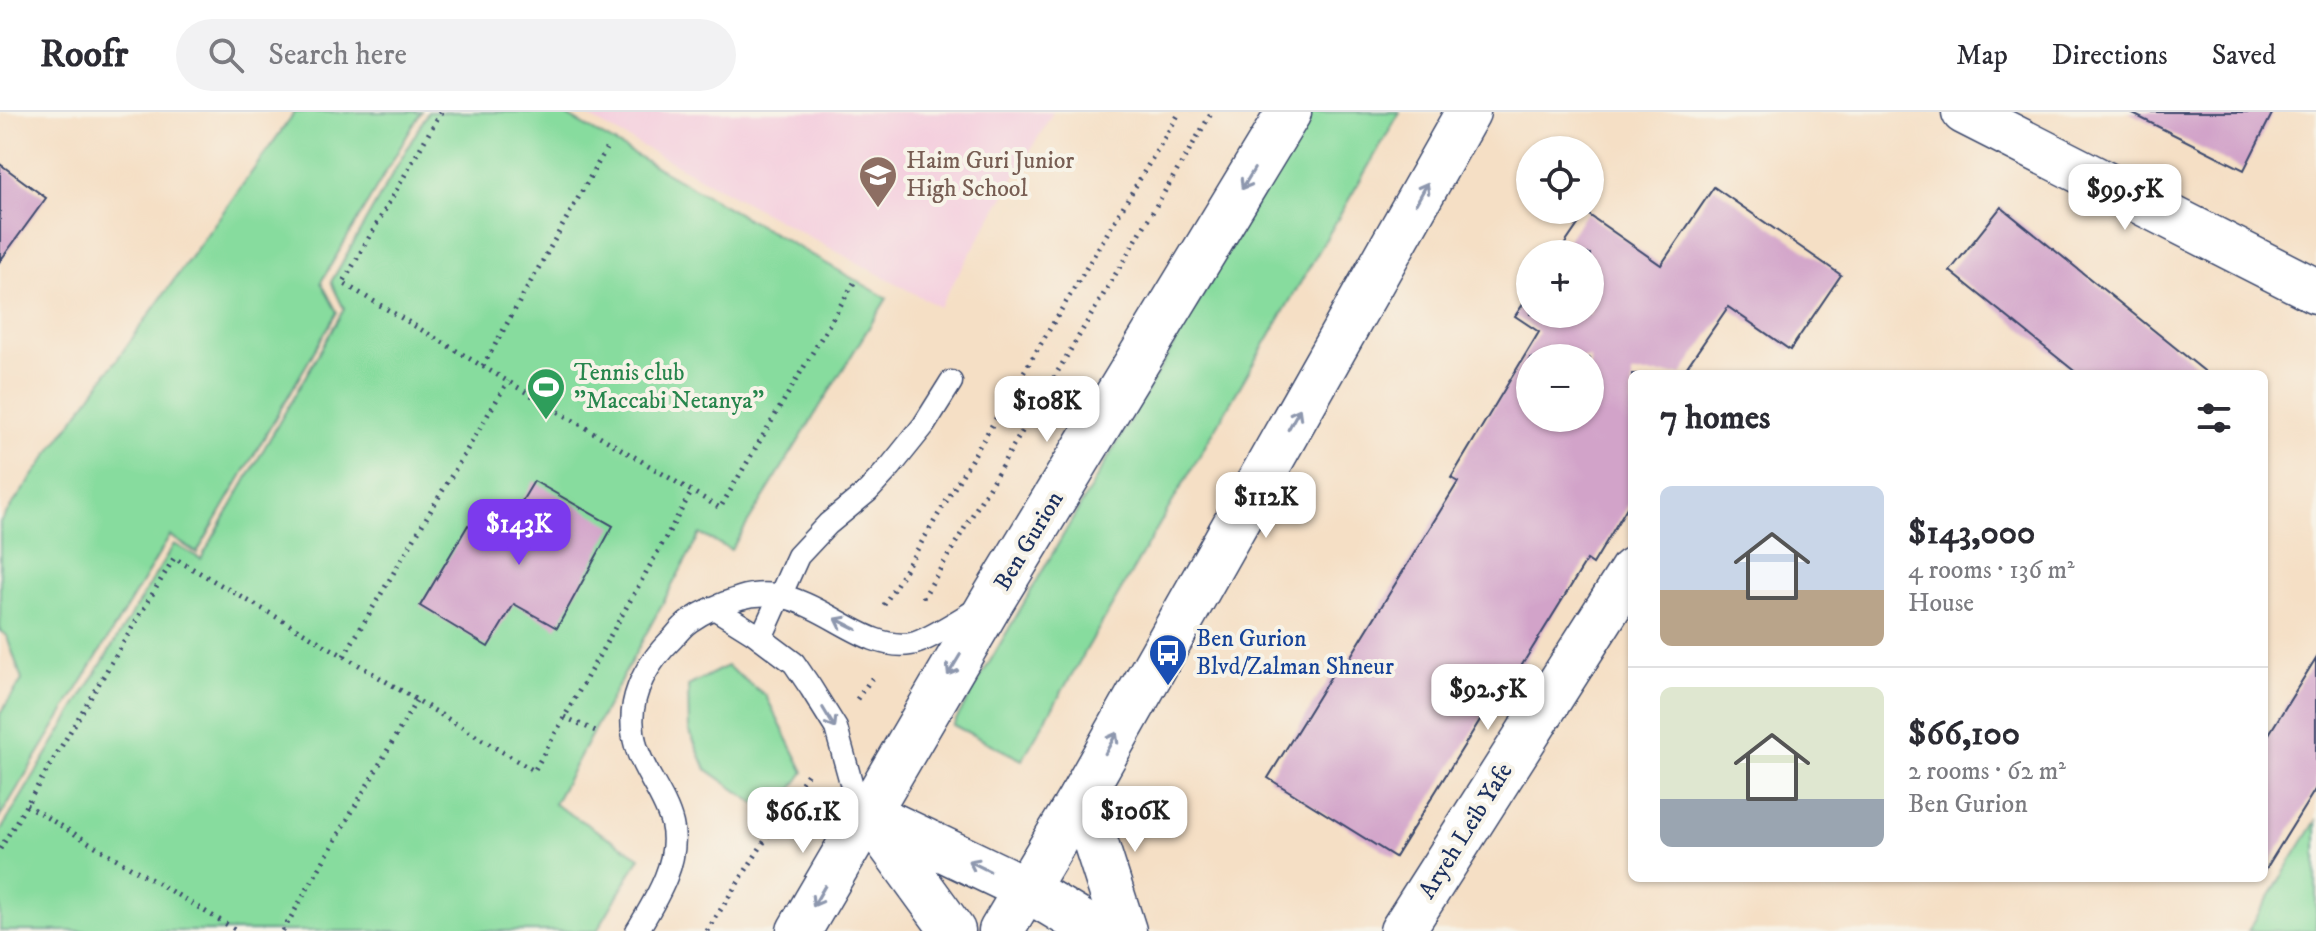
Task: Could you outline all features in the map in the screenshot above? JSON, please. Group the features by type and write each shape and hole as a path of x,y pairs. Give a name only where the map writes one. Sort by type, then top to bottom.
{"main road":[{"name":"Ben Gurion","path":"799,931 992,601 1289,112"},
{"path":"1001,931 1081,797 1468,112"},
{"path":"1964,112 2316,291"},
{"name":"Aryeh Leib Yafe","path":"1402,931 1628,576"},
{"path":"1081,797 1124,931"},
{"path":"857,830 1026,889 1096,931"},
{"path":"857,830 953,931"}],"lane":[{"path":"761,638 798,556 891,466 924,425 951,382"},
{"path":"637,931 666,878 673,847 672,824 636,747 631,715 640,681 661,649 689,621 743,597 780,595 817,609 882,643 895,645 915,643 992,601"},
{"path":"714,608 794,663 836,728 852,786 857,830"}],"path":[{"path":"441,112 343,283 720,508 855,281"},
{"path":"866,635 1180,112"},
{"path":"707,931 836,728 895,645 1212,112"},
{"path":"483,366 606,149"},
{"path":"344,656 508,381"},
{"path":"0,849 174,558 534,771 692,491"},
{"path":"283,931 416,701"},
{"path":"26,805 238,931"}],"shaded area":[{"name":"Haim Guri Junior High School","path":"579,112 1053,112 939,307"}],"green space":[{"path":"295,112 421,112 321,282 337,312 197,553 170,536 0,817 0,714 22,680 7,636 0,631 0,522"},
{"name":"Tennis club \"Maccabi Netanya\"","path":"428,112 560,112 887,298 731,550 700,534 554,804 640,857 597,931 0,931 0,832 174,544 201,559 344,309 331,282"},
{"path":"1309,112 1400,112 1022,760 953,725"},
{"path":"727,666 766,696 804,772 773,816 706,769 689,730 688,686"},
{"path":"2316,821 2316,931 2248,931"}],"building":[{"path":"2129,112 2273,112 2244,170"},
{"path":"0,164 46,198 0,261"},
{"path":"1714,187 1841,275 1790,350 1728,307 1685,370 1628,370 1628,506 1593,564 1587,560 1499,702 1493,699 1395,857 1268,778 1341,660 1346,664 1458,482 1451,478 1516,370 1516,432 1604,432 1604,344 1532,344 1539,332 1533,328 1604,328 1604,240 1568,240 1578,224 1602,224 1661,265"},
{"path":"2001,207 2203,370 2073,370 1950,271"},
{"path":"534,481 613,526 557,628 514,604 488,647 420,606 468,525 498,541"},
{"path":"2316,658 2316,788 2268,866 2268,736"}],"place":[{"name":"Haim Guri Junior High School","path":"878,209"},
{"name":"Tennis club \"Maccabi Netanya\"","path":"546,421"},
{"name":"Ben Gurion Blvd/Zalman Shneur","path":"1168,687"}]}
